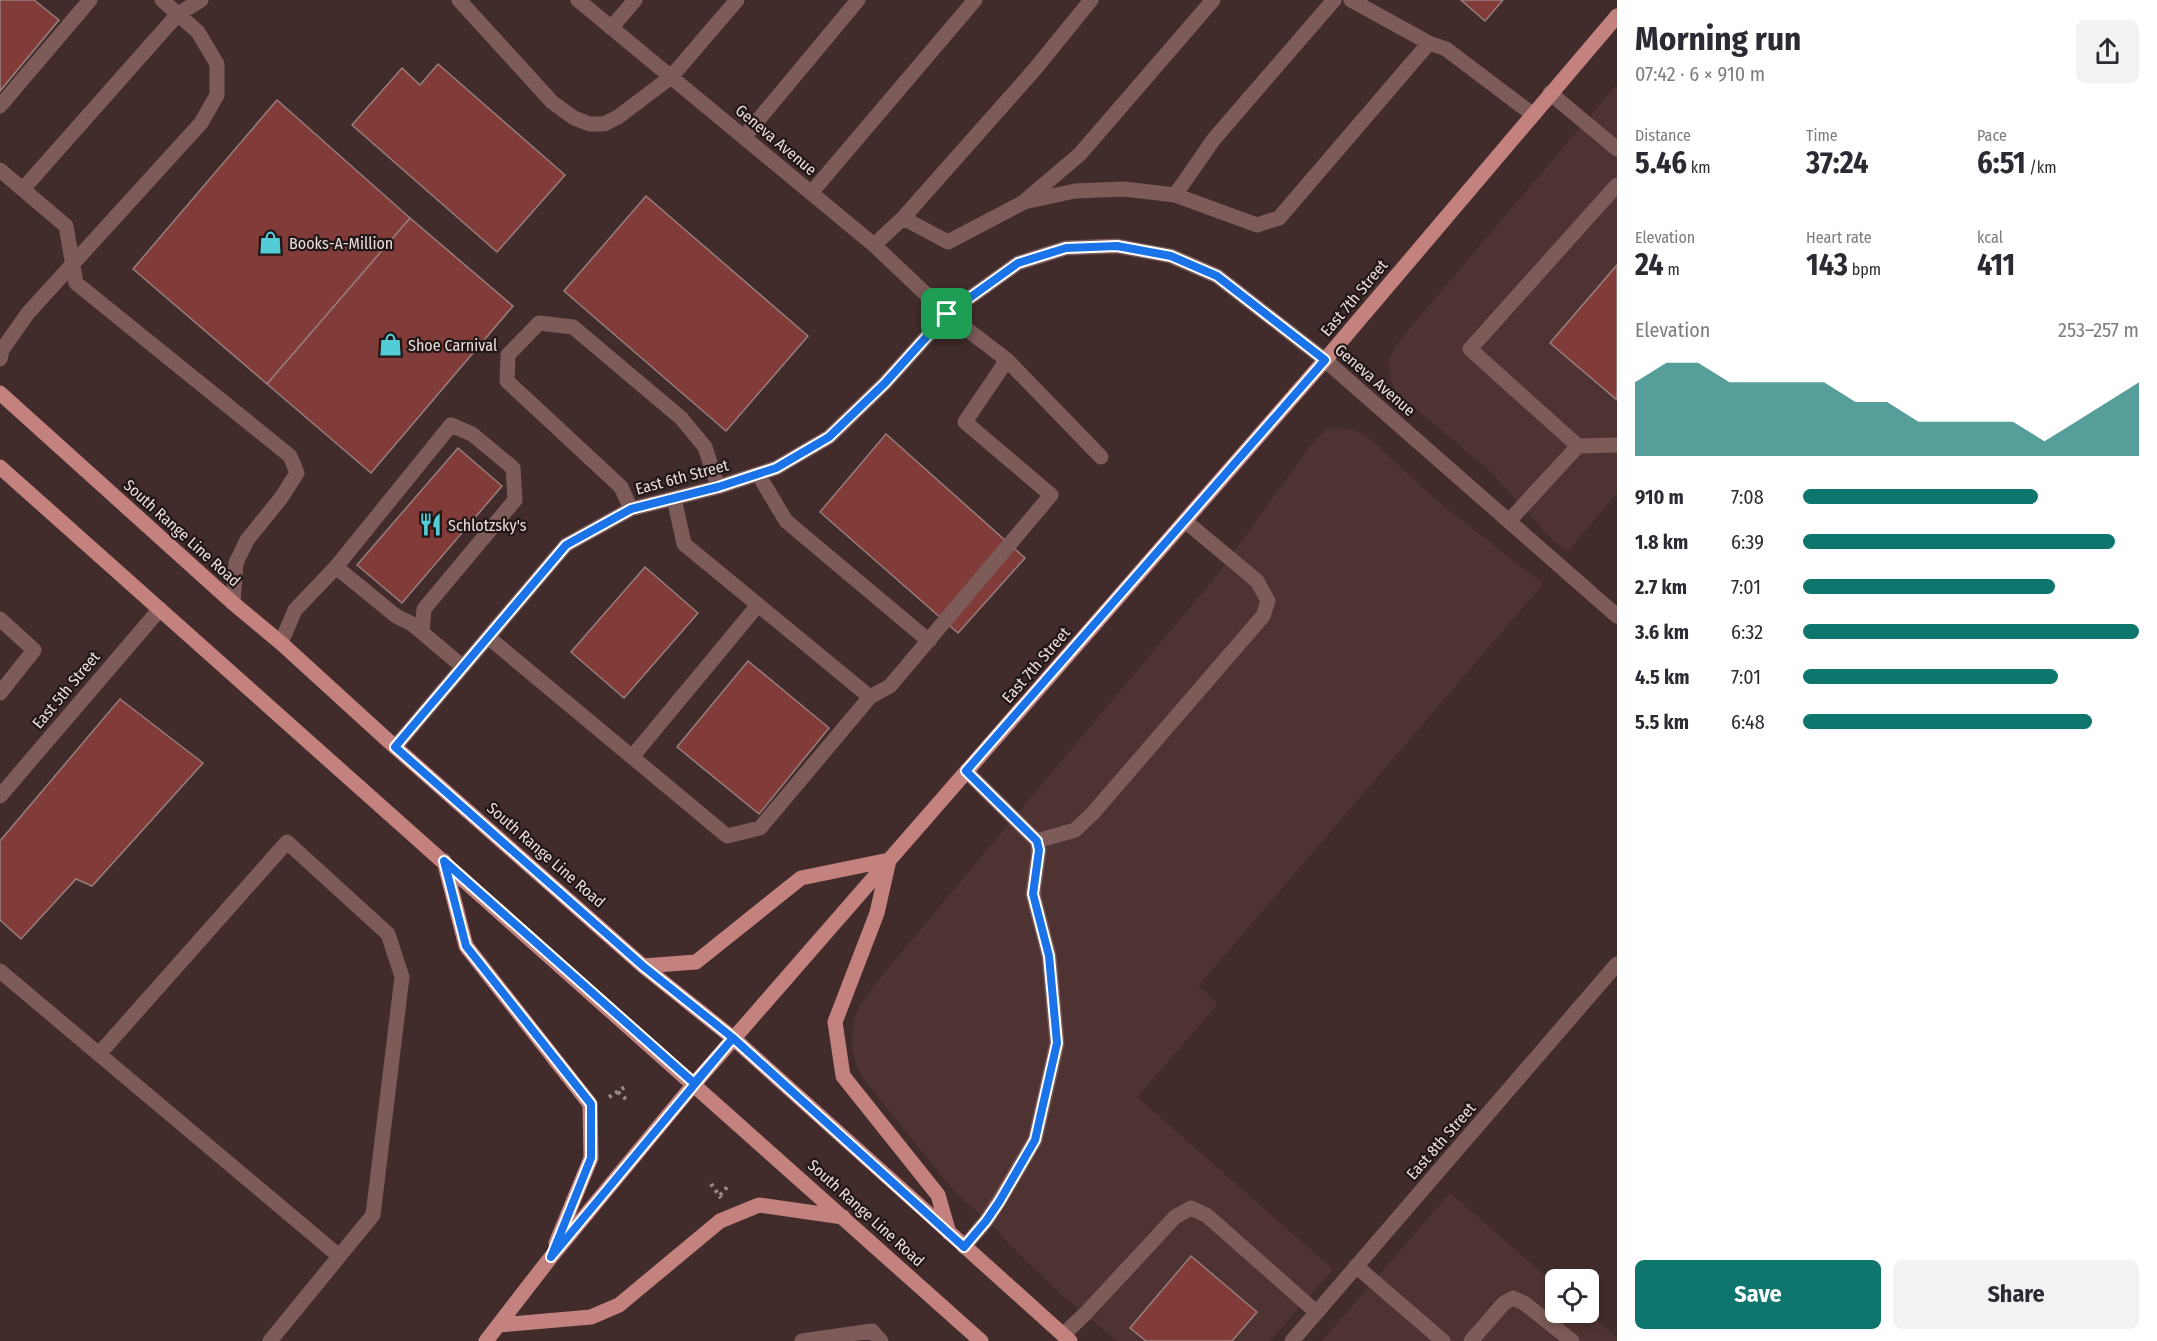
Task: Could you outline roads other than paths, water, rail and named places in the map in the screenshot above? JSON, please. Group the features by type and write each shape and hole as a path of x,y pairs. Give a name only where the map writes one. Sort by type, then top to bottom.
{"main road":[{"name":"East 7th Street","path":"486,1341 551,1257 694,1083 1325,360 1617,16"},
{"name":"South Range Line Road","path":"0,393 643,966 733,1038 1067,1338"},
{"name":"South Range Line Road","path":"0,467 981,1341"},
{"path":"643,966 696,963 801,878 889,860 877,913 835,1022 843,1076 938,1194 949,1233"},
{"path":"444,861 466,946 591,1104 591,1158 551,1257"},
{"path":"499,1325 591,1317 619,1305 720,1221 759,1205 843,1217"}],"street":[{"path":"0,106 90,0"},
{"path":"0,359 2,350 28,313 201,123 217,95 217,64 198,32 162,0"},
{"path":"23,189 178,14 201,0"},
{"path":"459,0 552,102 574,118 590,124 604,124 618,117 671,77 737,0"},
{"name":"Geneva Avenue","path":"578,0 874,245 947,314 1007,360 1101,457"},
{"path":"611,28 635,0"},
{"path":"744,137 858,0"},
{"path":"811,192 975,0"},
{"path":"874,245 903,218 1035,69 1091,0"},
{"path":"903,218 948,242 1024,202 1080,154 1213,0"},
{"path":"1175,195 1214,139 1334,0"},
{"path":"1351,0 1429,43 1446,49 1532,114"},
{"path":"1024,202 1075,191 1124,189 1175,195 1257,225 1279,218 1429,43"},
{"path":"1550,93 1617,149"},
{"path":"0,170 66,226 76,283 290,456 297,473 281,498 247,540 236,563 233,603"},
{"path":"1617,185 1470,349 1578,446 1617,445"},
{"name":"Geneva Avenue","path":"947,314 1018,263 1066,248 1117,246 1171,256 1217,276 1325,360 1617,616"},
{"name":"East 6th Street","path":"395,747 566,545 631,509 718,487 776,468 829,437 885,383 947,314"},
{"path":"631,509 621,487 507,381 508,355 539,323 573,327 681,418 705,447 718,487"},
{"path":"488,637 727,836 760,828 870,697 890,686 930,641 1052,495 965,422 1007,360"},
{"path":"281,643 295,610 336,567 451,425 472,434 513,468 515,500 424,609 422,632"},
{"path":"1509,521 1578,446"},
{"path":"758,474 786,521 930,641"},
{"path":"674,498 684,544 870,697"},
{"path":"1037,841 1075,830 1094,813 1263,616 1268,601 1257,581 1185,521"},
{"path":"336,567 396,616 412,624 462,667"},
{"path":"632,757 758,605"},
{"name":"East 5th Street","path":"0,796 160,609"},
{"path":"0,618 34,650 0,693"},
{"path":"964,1247 999,1202 1035,1140 1057,1043 1049,956 1033,894 1039,850 1037,841 966,771"},
{"path":"99,1054 287,842 388,934 402,977 373,1215 270,1341"},
{"name":"East 8th Street","path":"1292,1341 1617,964"},
{"path":"0,971 339,1256"},
{"path":"1067,1338 1086,1314 1175,1217 1191,1208 1206,1215 1316,1312"},
{"path":"1356,1266 1443,1341"},
{"path":"1471,1341 1504,1303 1513,1298 1524,1303 1572,1341"},
{"path":"803,1340 872,1331 882,1341"}],"place":[{"name":"Books-A-Million","path":"271,243"},
{"name":"Shoe Carnival","path":"390,345"},
{"name":"Schlotzsky's","path":"430,525"}]}
